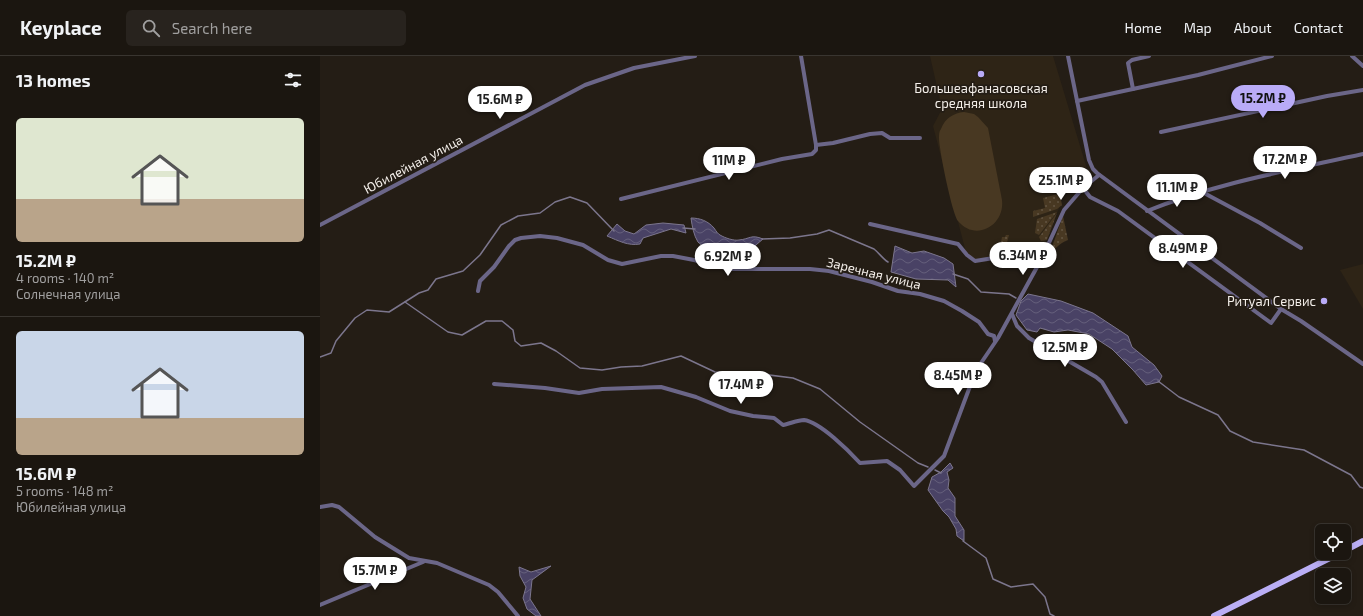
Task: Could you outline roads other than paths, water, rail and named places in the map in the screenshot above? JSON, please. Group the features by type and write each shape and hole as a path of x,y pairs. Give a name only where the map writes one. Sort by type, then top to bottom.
{"main road":[{"path":"1351,548 1363,542"},
{"path":"1214,616 1326,560"}],"street":[{"name":"Юбилейная улица","path":"320,225 585,85 634,68 695,56"},
{"path":"621,199 782,159 812,154 816,150 816,145 801,56"},
{"path":"1068,56 1089,160 1093,169 1281,310 1301,321 1363,364"},
{"path":"1132,89 1128,63 1132,60 1149,56"},
{"path":"1077,100 1198,75 1272,56"},
{"path":"1352,56 1363,66"},
{"path":"1161,132 1327,96 1363,90"},
{"path":"816,145 882,133 890,138 920,138"},
{"path":"1147,211 1226,185 1363,154"},
{"path":"494,384 545,388 579,393 602,389 661,387 696,397 730,411 753,416 774,418 782,425 804,420 820,427 844,446 860,463 887,461 900,470 914,486 944,456 969,389 981,363 1012,314 1042,258 1064,210 1083,188 1099,175"},
{"path":"1083,188 1090,196 1118,211 1271,323 1281,310"},
{"path":"1203,192 1260,223 1301,248"},
{"path":"870,224 958,244 976,261 1006,256 1042,258"},
{"name":"Заречная улица","path":"478,291 480,281 515,240 540,236 557,238 583,245 608,260 622,264 661,256 673,256 730,269 810,269 829,271 872,282 898,291 920,294 944,301 979,322 988,334 994,336 995,341"},
{"path":"1012,314 1017,326 1028,338 1096,377 1102,382 1126,422"},
{"path":"320,507 332,505 339,507 375,537 409,558 424,562 437,563 489,585 498,592 518,616"},
{"path":"320,605 400,570 424,562"}],"water":[{"path":"691,218 701,219 712,226 719,235 730,239 737,240 753,237 763,239 753,248 741,253 728,253 707,248 698,242 695,237"},
{"path":"663,223 684,225 686,233 671,229 643,238 640,244 624,243 607,236 617,224 625,231 634,234 646,225"},
{"path":"895,246 912,253 924,251 944,258 953,264 956,287 948,280 916,279 891,272"},
{"path":"1028,294 1061,301 1093,313 1128,336 1132,347 1154,365 1162,376 1159,382 1146,385 1112,349 1089,334 1068,330 1054,332 1040,328 1037,332 1027,330 1016,315 1021,301"},
{"path":"950,463 953,468 947,472 949,480 948,488 955,498 955,516 964,530 964,541 957,536 956,529 949,517 928,490 932,477 941,472"},
{"path":"551,566 532,580 530,599 541,616 536,616 527,609 523,598 526,587 520,576 519,567 531,572"}],"waterway":[{"path":"320,357 331,353 336,341 355,318 367,310 389,312 419,293 428,290 436,279 463,271 480,255 501,225 518,216 540,213 555,202 570,197 587,203 614,231"},
{"path":"683,228 695,229"},
{"path":"762,239 790,238 817,234 829,230 874,249 888,262"},
{"path":"953,274 968,279 981,292 1009,294 1016,298"},
{"path":"405,302 448,332 462,335 486,321 502,321 513,330 515,341 521,346 541,343 556,351 580,368 602,370 642,366 681,356 715,372 761,374 793,378 820,389 860,422 918,463 928,467"},
{"path":"1158,381 1179,397 1218,415 1230,431 1253,442 1304,450 1351,475 1360,487 1363,488"},
{"path":"935,470 941,473"},
{"path":"963,541 986,558 993,579 1011,587 1033,584 1045,597 1050,614 1054,616"}],"place":[{"name":"Большеафанасовская средняя школа","path":"981,74"},
{"name":"Ритуал Сервис","path":"1324,301"}]}
